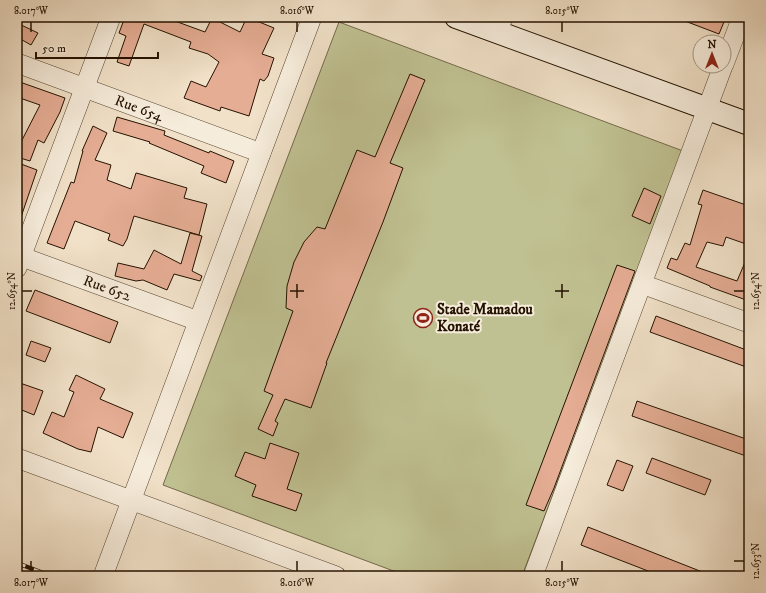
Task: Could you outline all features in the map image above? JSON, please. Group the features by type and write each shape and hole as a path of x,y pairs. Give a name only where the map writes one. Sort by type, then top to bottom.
{"street":[{"path":"18,260 111,17"},
{"path":"103,576 312,17"},
{"path":"456,17 500,25 707,109 749,124"},
{"path":"732,44 742,17"},
{"name":"Rue 654","path":"17,63 261,153"},
{"path":"533,576 721,74"},
{"name":"Rue 652","path":"18,260 198,321"},
{"path":"642,284 749,323"},
{"path":"17,458 336,576"}],"green space":[{"name":"Stade Mamadou Konaté","path":"339,22 683,151 522,576 407,576 163,485"}],"building":[{"path":"125,17 164,17 205,32 212,18 240,32 247,17 274,28 262,54 274,58 268,76 264,81 260,79 249,116 221,107 220,111 184,98 191,81 206,87 219,62 208,54 189,48 191,42 144,24 129,66 117,62 126,36 119,33"},
{"path":"678,17 726,17 719,34 677,18"},
{"path":"17,23 38,33 31,45 17,37"},
{"path":"410,74 425,80 390,163 403,168 383,222 326,363 311,408 285,399 275,421 278,423 273,436 258,429 273,395 264,391 293,311 286,308 287,286 294,262 304,242 317,227 325,229 357,150 375,157"},
{"path":"17,81 65,98 60,112 44,143 38,140 30,161 17,157 17,140 21,142 40,105 17,97"},
{"path":"117,117 165,131 164,135 209,153 210,151 234,161 226,183 201,173 204,166 149,143 150,142 113,131"},
{"path":"93,126 107,133 95,160 111,165 107,180 131,189 136,173 187,188 184,198 207,204 199,235 134,216 127,239 123,246 108,240 110,234 75,221 64,249 47,243 71,182 74,183 82,151"},
{"path":"21,164 37,170 19,223 17,222 17,175"},
{"path":"644,188 661,196 650,224 632,216"},
{"path":"703,190 749,206 749,245 726,237 723,246 707,242 696,267 737,281 749,253 749,301 710,287 667,268 671,258 677,260 685,243 690,245 702,205 698,204"},
{"path":"190,233 202,236 192,271 202,276 200,281 174,274 167,290 143,280 136,281 115,276 118,263 144,269 154,250 181,264"},
{"path":"617,265 635,271 554,488 544,511 526,505"},
{"path":"35,290 118,322 110,343 26,311"},
{"path":"656,316 749,351 749,368 650,332"},
{"path":"31,341 51,348 45,362 26,355"},
{"path":"76,375 105,389 100,399 133,413 123,438 98,427 91,452 78,449 43,433 52,412 64,417 74,392 69,390"},
{"path":"17,382 43,391 34,415 17,408"},
{"path":"637,401 749,440 749,457 632,416"},
{"path":"270,443 299,453 287,489 302,494 296,511 252,496 256,485 235,476 245,452 265,459"},
{"path":"652,458 711,480 705,495 646,473"},
{"path":"617,460 633,466 623,491 607,485"},
{"path":"588,527 710,576 661,576 581,545"}],"railway":[{"path":"17,563 51,576"}],"place":[{"name":"Stade Mamadou Konaté","path":"423,318"}]}
